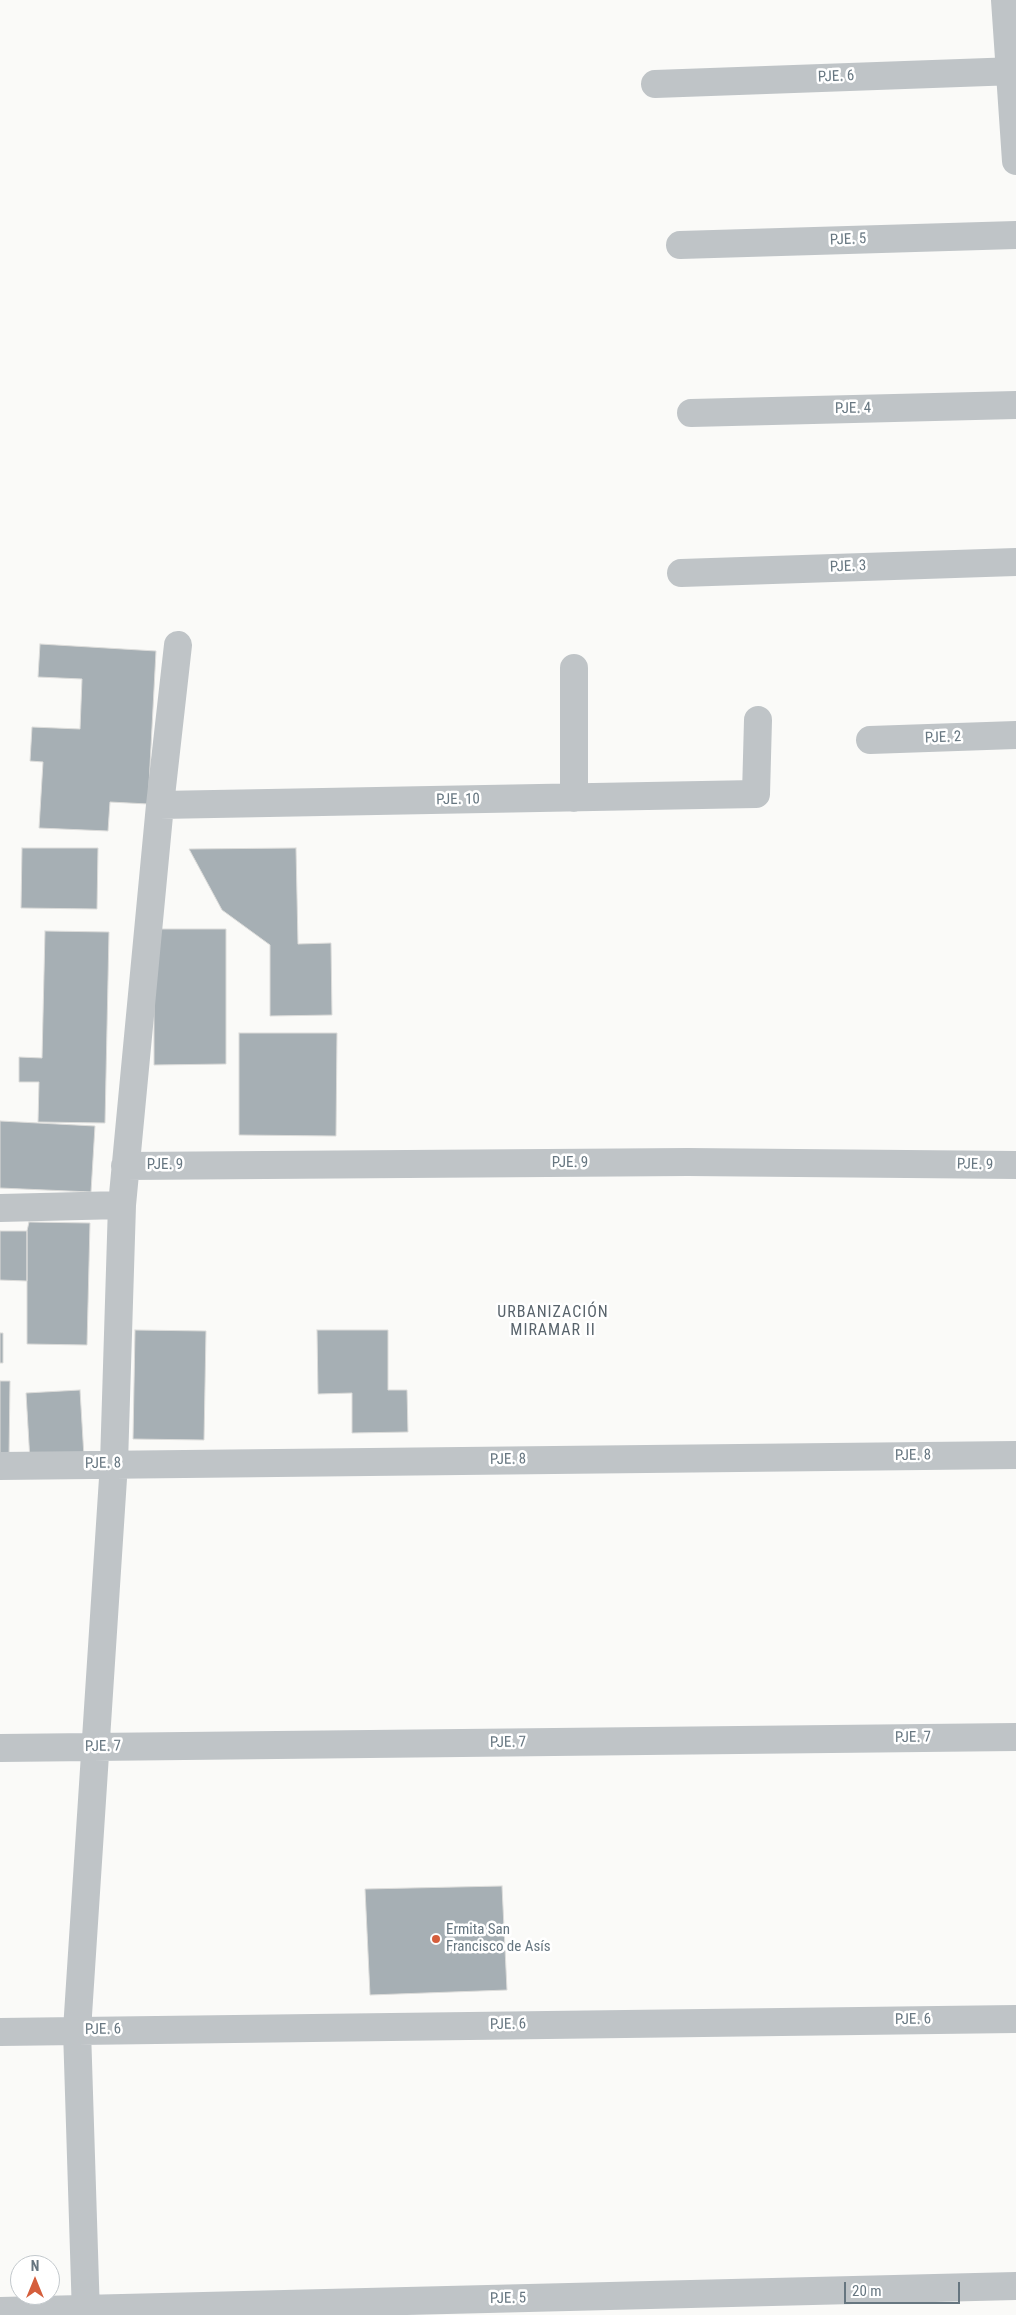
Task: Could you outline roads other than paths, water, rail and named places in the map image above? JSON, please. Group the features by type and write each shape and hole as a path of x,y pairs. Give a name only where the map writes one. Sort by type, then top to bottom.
{"street":[{"path":"1005,0 1013,71 1016,161"},
{"name":"PJE. 6","path":"655,84 1013,71"},
{"name":"PJE. 5","path":"680,245 1016,235"},
{"name":"PJE. 4","path":"691,413 1016,405"},
{"name":"PJE. 3","path":"681,573 1016,562"},
{"path":"86,2312 77,2030 114,1463 122,1205 160,805 178,645"},
{"path":"574,668 574,798"},
{"name":"PJE. 10","path":"160,805 756,794 758,720"},
{"name":"PJE. 2","path":"870,740 1016,735"},
{"name":"PJE. 9","path":"125,1166 688,1162 1016,1165"},
{"path":"0,1208 122,1205"},
{"name":"PJE. 8","path":"0,1466 114,1463 1016,1455"},
{"name":"PJE. 7","path":"0,1748 1016,1738"},
{"name":"PJE. 6","path":"0,2032 1016,2018"},
{"name":"PJE. 5","path":"0,2311 86,2312 1016,2286"}],"place":[{"name":"Ermita San Francisco de Asís","path":"436,1939"}],"district":[{"name":"URBANIZACIÓN MIRAMAR II","path":"553,1322"}]}
